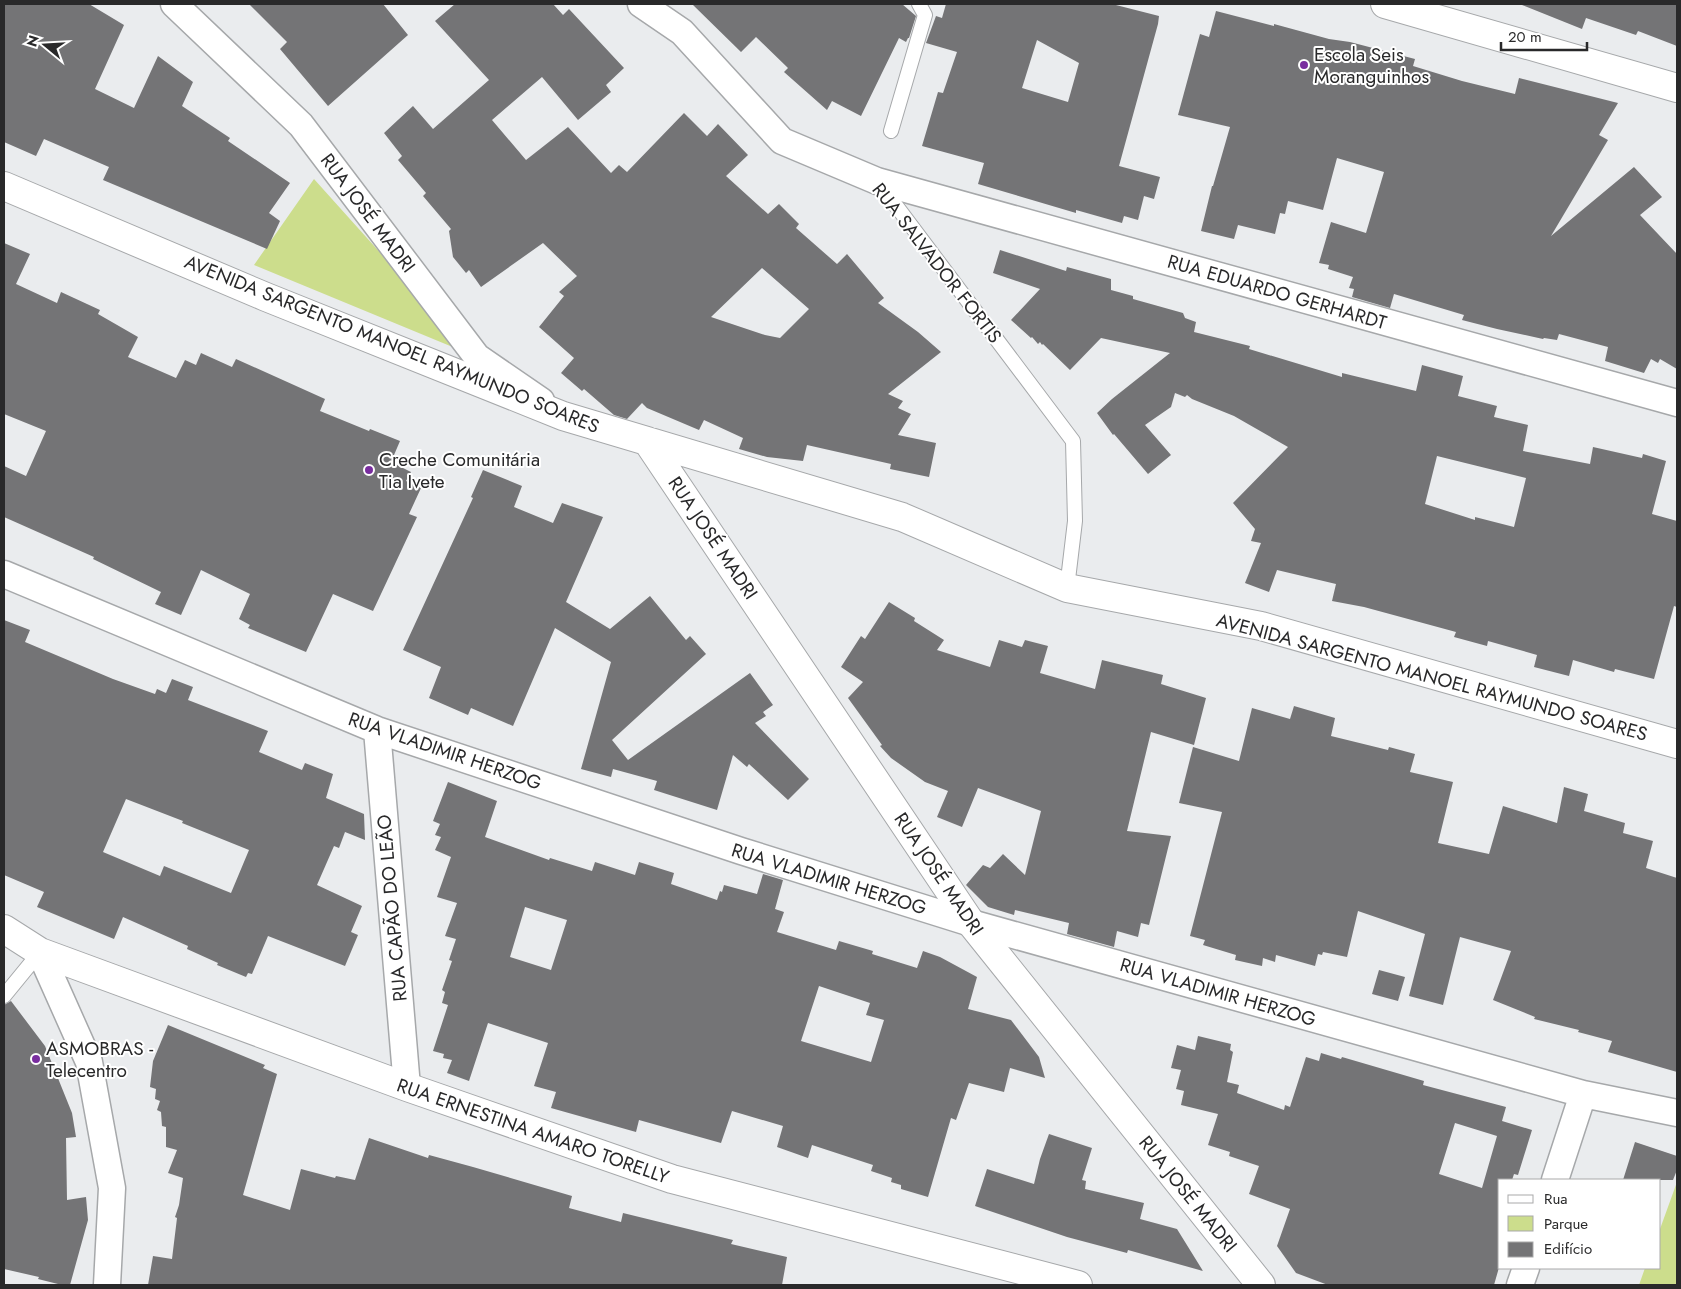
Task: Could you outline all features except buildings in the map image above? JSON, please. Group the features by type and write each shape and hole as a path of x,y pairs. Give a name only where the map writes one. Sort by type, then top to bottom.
{"street":[{"name":"RUA JOSÉ MADRI","path":"174,4 301,125 477,357 563,416"},
{"name":"RUA SALVADOR FORTIS","path":"641,4 682,32 782,141 877,181"},
{"path":"674,4 682,32"},
{"path":"1385,4 1677,88"},
{"name":"RUA EDUARDO GERHARDT","path":"877,181 1677,403"},
{"name":"AVENIDA SARGENTO MANOEL RAYMUNDO SOARES","path":"4,186 257,293 563,416 902,517 1067,588 1261,626 1677,744"},
{"name":"RUA JOSÉ MADRI","path":"647,441 971,923 1261,1285"},
{"name":"RUA VLADIMIR HERZOG","path":"4,574 377,730 741,851 971,923 1583,1094 1677,1114"},
{"name":"RUA CAPÃO DO LEÃO","path":"377,730 407,1087"},
{"name":"RUA ERNESTINA AMARO TORELLY","path":"4,929 40,952 407,1087 672,1179 1078,1285"},
{"path":"40,952 89,1062 112,1188 107,1285"},
{"path":"1555,1179 1583,1094"},
{"path":"1520,1285 1526,1269"}],"lane":[{"path":"891,131 925,15 920,4"},
{"name":"RUA SALVADOR FORTIS","path":"877,181 1073,442 1075,521 1067,588"},
{"path":"4,996 40,952"}],"green space":[{"path":"314,179 472,355 254,265"},
{"path":"1677,1182 1677,1285 1639,1285 1645,1269 1661,1269 1661,1226"}],"place":[{"name":"Escola Seis Moranguinhos","path":"1304,65"},
{"name":"Creche Comunitária Tia Ivete","path":"369,470"},
{"name":"ASMOBRAS - Telecentro","path":"36,1059"}]}
